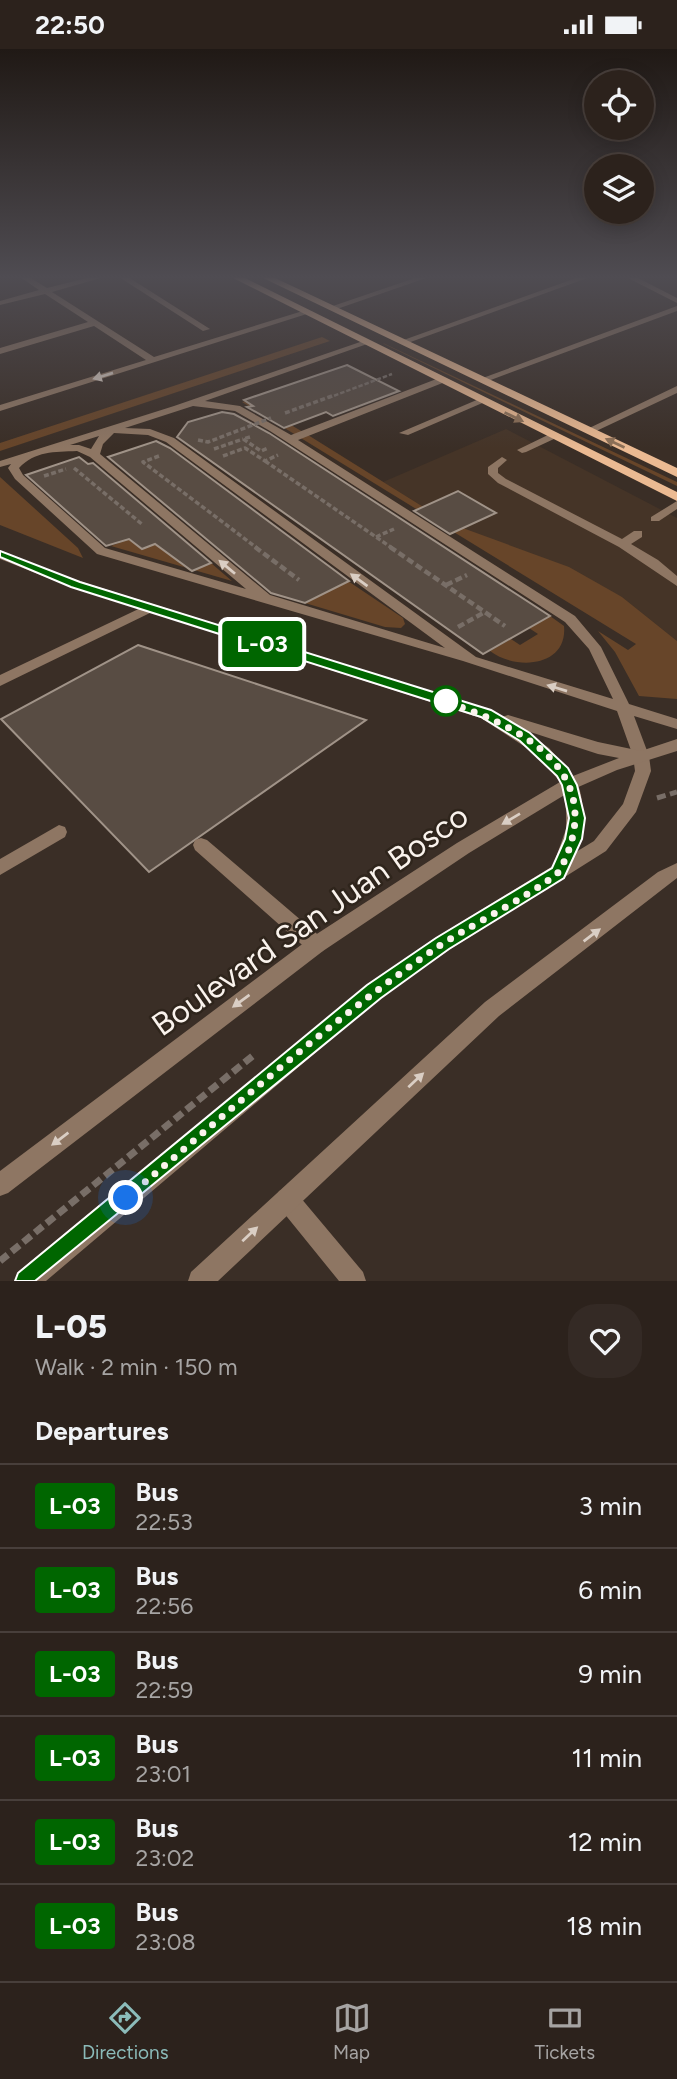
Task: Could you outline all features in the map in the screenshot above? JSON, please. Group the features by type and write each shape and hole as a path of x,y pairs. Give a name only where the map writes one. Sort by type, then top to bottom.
{"main road":[{"path":"350,334 677,497"},
{"path":"386,334 485,379 677,473"}],"street":[{"path":"0,351 56,334"},
{"path":"113,334 154,361"},
{"path":"0,408 238,334"},
{"path":"402,342 423,334"},
{"path":"485,379 605,334"},
{"path":"0,465 193,403 366,343"},
{"path":"289,445 442,380"},
{"path":"237,408 236,398 254,382"},
{"path":"588,431 677,389"},
{"path":"404,433 482,401"},
{"path":"27,1281 374,991 442,944 600,846 614,831 629,807 643,771 641,756 601,657 587,633 570,619 289,445 237,408 193,403"},
{"path":"170,440 165,431 166,421 177,408"},
{"path":"94,454 98,443 111,430 150,432 170,440 471,660"},
{"path":"522,450 552,436"},
{"path":"50,449 79,448 94,454 265,598"},
{"path":"19,477 13,468 24,456"},
{"path":"502,460 493,467 493,474 502,481 623,544 677,582"},
{"path":"0,465 19,477 101,551 265,598 677,724"},
{"path":"655,519 677,504"},
{"path":"623,544 638,534"},
{"path":"0,555 149,608 486,714 598,748 641,756"},
{"path":"0,681 149,608"},
{"path":"486,714 544,752 569,785 577,818 573,839 558,873"},
{"name":"Boulevard San Juan Bosco","path":"0,1185 316,945 463,848 569,785 641,756 677,745"},
{"path":"0,868 60,832"},
{"path":"201,845 316,945"},
{"path":"200,1281 492,1009 664,877 677,870"},
{"path":"287,1199 354,1281"}],"path":[{"path":"198,440 208,442 414,366"},
{"path":"243,439 212,450 221,457 245,448 505,627"},
{"path":"265,461 289,445"},
{"path":"160,456 143,462 299,580"},
{"path":"72,466 143,525"}],"shaded area":[{"path":"322,337 330,341 0,451 0,443"},
{"path":"384,344 677,482 677,486"},
{"path":"246,401 286,427 291,425 308,435 449,523 569,567 622,597 677,641 677,699 639,696 615,652 598,631 628,650 636,644 242,402"},
{"path":"506,429 677,518 677,641 622,597 449,523 383,482"},
{"path":"0,477 78,548 83,558 0,525"},
{"path":"129,539 142,549 155,544 186,568 111,546"},
{"path":"211,563 232,581 193,570"},
{"path":"348,581 403,618 405,624 401,628 385,627 305,603"},
{"path":"550,616 564,626 563,640 558,650 549,657 526,663 501,657 490,651 511,639 520,645 538,634 529,628"}],"building":[{"path":"347,365 399,391 333,416 326,412 284,428 247,407 253,406 244,400"},
{"path":"222,412 234,414 269,433 550,616 483,654 177,437 188,422"},
{"path":"156,441 170,448 349,581 305,603 271,593 108,457"},
{"path":"79,457 88,464 93,463 211,563 192,571 155,544 142,549 129,539 106,546 26,475"},
{"path":"458,491 496,513 450,534 414,511"},
{"path":"138,645 366,720 149,872 1,719"}],"bus line":[{"name":"L-03","path":"0,555 75,584 486,714 525,737 544,752 562,772 569,785 577,818 573,839 558,873 442,944 374,991 27,1281"}],"route":[{"path":"126,1198 374,991 442,944 558,873 573,839 577,818 569,785 562,772 544,752 525,737 486,714 434,698 446,701"}]}
